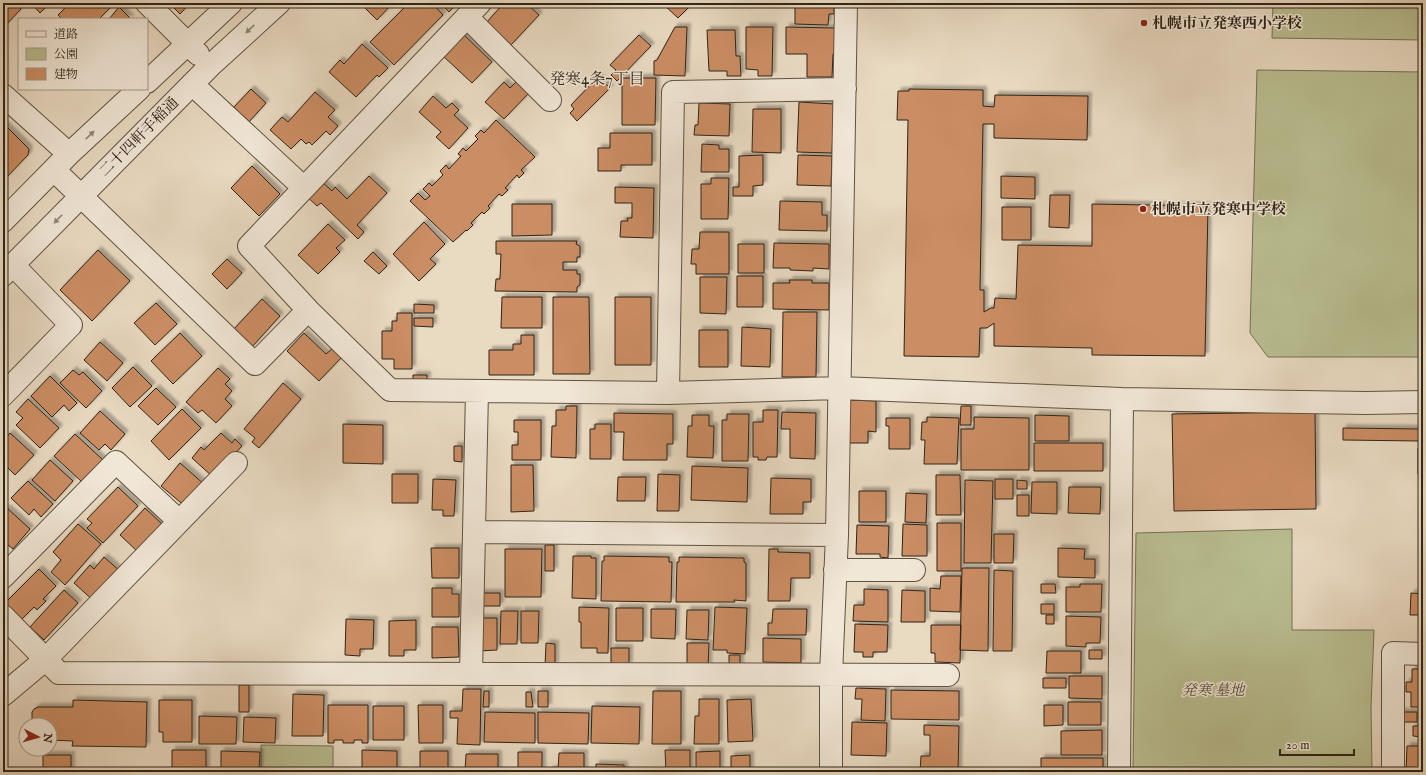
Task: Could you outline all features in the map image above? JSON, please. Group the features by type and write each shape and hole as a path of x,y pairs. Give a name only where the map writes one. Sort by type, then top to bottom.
{"street":[{"path":"147,3 210,66"},
{"path":"148,81 231,3"},
{"name":"二十四軒手稲通","path":"8,270 210,66 279,3"},
{"path":"831,772 831,675 837,535 846,3"},
{"path":"550,100 473,10 249,246 308,310 390,390 668,394 839,388 1122,399 1366,403 1423,402"},
{"path":"192,84 304,188"},
{"path":"668,394 673,92 845,89"},
{"path":"3,222 61,162 138,90"},
{"path":"3,95 61,162 81,196 255,364 308,310"},
{"path":"3,395 71,325 8,270"},
{"path":"471,674 477,391"},
{"path":"1119,772 1122,399"},
{"path":"3,577 116,462 180,521"},
{"path":"3,695 46,659 236,463"},
{"path":"474,532 837,535"},
{"path":"835,570 914,570"},
{"path":"3,616 59,673 948,675"},
{"path":"1393,772 1393,653 1423,654"}],"green space":[{"path":"1273,3 1423,3 1423,40 1272,38"},
{"path":"1257,70 1423,72 1423,357 1268,357 1250,333"},
{"name":"発寒 墓地","path":"1292,529 1292,630 1374,630 1371,707 1372,772 1133,772 1136,533"},
{"path":"261,745 333,746 333,772 261,772"}],"building":[{"path":"3,3 15,3 21,9 3,28"},
{"path":"31,3 50,3 40,13"},
{"path":"70,3 115,3 100,18 61,18 58,15"},
{"path":"169,3 190,3 180,14"},
{"path":"360,3 393,3 377,20"},
{"path":"409,3 432,3 443,15 394,65 370,42"},
{"path":"440,3 458,3 449,12"},
{"path":"504,3 526,3 539,15 510,46 486,23"},
{"path":"662,3 693,3 678,18"},
{"path":"744,3 783,3 783,7 744,6"},
{"path":"795,3 836,3 834,4 834,14 829,14 828,25 795,24"},
{"path":"119,7 130,18 110,18"},
{"path":"675,27 687,27 685,76 654,75 654,61 657,60"},
{"path":"746,27 773,27 772,76 758,76 758,70 746,69"},
{"path":"786,27 835,28 835,54 833,54 832,77 807,77 807,54 786,54"},
{"path":"707,30 735,30 736,56 740,56 741,76 727,76 727,71 709,71"},
{"path":"463,34 492,62 472,83 442,55"},
{"path":"639,35 651,46 617,81 611,75 616,70 610,65"},
{"path":"362,44 388,68 379,77 377,75 356,97 329,72 340,60 344,64"},
{"path":"598,77 610,88 577,121 570,113 574,109 571,105"},
{"path":"622,78 656,78 655,125 622,125"},
{"path":"517,81 529,93 504,119 485,102 504,82 510,88"},
{"path":"251,89 266,103 249,122 233,108"},
{"path":"909,89 983,90 983,106 994,107 995,95 1088,96 1087,140 994,138 994,124 983,124 980,290 984,290 984,312 994,308 995,298 1016,299 1018,245 1092,246 1092,204 1208,206 1205,356 1092,355 1092,348 994,346 994,323 987,328 980,328 979,357 904,356 908,120 897,120 898,91 909,91"},
{"path":"315,92 335,110 328,117 338,126 330,135 326,131 312,145 309,142 306,144 301,139 291,149 270,130 282,117 288,122"},
{"path":"433,96 446,108 452,103 459,110 454,115 468,128 449,149 436,137 441,132 419,112"},
{"path":"799,102 834,104 832,153 797,152"},
{"path":"699,103 730,104 729,136 694,135 695,125 698,125"},
{"path":"753,109 781,109 781,153 752,152"},
{"path":"496,120 535,157 521,170 524,173 519,178 517,175 505,188 508,190 502,196 499,194 488,206 490,208 484,214 482,212 471,223 473,225 453,242 410,201 418,193 425,200 430,196 423,189 429,183 432,186 443,175 440,171 446,165 449,169 461,156 458,154 463,148 466,151 478,139 475,136 481,130 484,133"},
{"path":"5,125 29,149 28,155 3,181 3,128"},
{"path":"610,133 652,133 652,165 621,165 621,171 598,171 598,148 610,148"},
{"path":"702,144 719,145 719,149 729,149 729,172 701,172"},
{"path":"763,155 763,185 753,186 753,196 733,196 733,187 739,187 739,156"},
{"path":"798,155 832,156 831,186 797,185"},
{"path":"252,166 280,194 259,216 231,188"},
{"path":"369,176 387,193 357,225 364,232 358,239 321,203 317,206 304,194 319,179 332,191 335,187 347,199"},
{"path":"1001,176 1035,177 1035,199 1001,198"},
{"path":"711,178 729,178 728,219 701,219 701,184 711,184"},
{"path":"615,187 654,188 653,238 620,237 621,221 628,221 627,218 632,218 632,203 615,203"},
{"path":"1050,195 1070,195 1069,228 1049,227"},
{"path":"780,201 822,202 822,215 827,215 827,231 779,230"},
{"path":"512,204 552,204 552,235 512,236"},
{"path":"1002,207 1031,207 1031,240 1002,240"},
{"path":"424,222 445,244 430,259 436,264 419,281 393,254"},
{"path":"328,224 345,240 336,248 340,252 318,274 298,255"},
{"path":"700,232 729,232 729,274 696,274 696,264 691,264 692,249 699,249"},
{"path":"496,241 577,241 576,244 580,246 580,257 577,257 577,262 563,262 563,270 577,270 577,274 580,274 580,285 577,287 577,292 495,291 496,279 500,279 501,254 496,254"},
{"path":"774,243 829,244 829,269 813,268 813,271 790,270 790,268 773,268"},
{"path":"738,244 764,244 764,273 738,273"},
{"path":"98,250 130,281 92,321 60,290"},
{"path":"373,252 387,266 379,274 364,261"},
{"path":"227,259 242,273 227,289 212,274"},
{"path":"737,276 763,276 763,307 737,307"},
{"path":"700,277 727,277 726,314 700,313"},
{"path":"789,280 812,280 812,283 829,283 829,310 773,309 773,283 790,283"},
{"path":"502,297 542,297 542,328 501,328"},
{"path":"553,297 589,297 590,374 553,374"},
{"path":"615,297 651,297 651,365 615,365"},
{"path":"262,299 280,316 251,348 232,331"},
{"path":"156,303 177,324 155,345 134,323"},
{"path":"414,304 434,305 434,313 414,313"},
{"path":"783,312 817,312 816,377 782,377"},
{"path":"397,313 412,313 412,369 394,369 394,359 382,359 382,331 392,331 392,321 397,321"},
{"path":"414,318 433,318 433,327 414,326"},
{"path":"742,327 771,329 770,367 741,366"},
{"path":"699,330 728,330 728,367 699,367"},
{"path":"180,333 202,356 173,384 151,361"},
{"path":"304,333 326,354 332,349 341,358 319,381 287,351"},
{"path":"521,335 534,335 534,375 489,375 489,350 513,350 513,344 521,344"},
{"path":"100,342 123,363 107,381 84,360"},
{"path":"133,367 152,386 130,407 112,388"},
{"path":"218,368 230,379 225,384 232,391 225,399 232,406 216,423 202,410 198,413 186,402"},
{"path":"73,370 79,375 83,372 102,391 86,408 60,383"},
{"path":"413,375 427,375 427,381 413,381"},
{"path":"50,376 77,403 69,411 64,405 52,417 31,396"},
{"path":"283,383 301,399 259,448 252,442 255,438 244,429"},
{"path":"156,388 176,407 158,425 138,406"},
{"path":"28,399 59,428 40,448 16,425 23,418 16,412"},
{"path":"848,400 876,401 876,432 868,431 868,443 848,443"},
{"path":"566,406 577,406 576,458 551,457 552,426 556,426 556,410 566,410"},
{"path":"961,406 971,406 971,425 960,425"},
{"path":"182,409 201,428 169,460 151,441"},
{"path":"763,410 778,410 777,457 767,457 766,460 758,460 758,457 753,457 753,422 763,422"},
{"path":"100,411 125,434 111,450 105,444 99,450 80,433"},
{"path":"782,412 816,413 815,459 790,458 790,429 781,429"},
{"path":"1315,412 1316,509 1174,511 1172,414"},
{"path":"614,413 673,414 673,444 667,444 667,460 623,460 624,432 614,432"},
{"path":"727,414 749,414 748,461 722,461 722,420 727,420"},
{"path":"692,415 709,415 709,426 714,426 713,458 687,457 688,426 692,426"},
{"path":"1035,415 1069,416 1069,441 1035,441"},
{"path":"927,417 959,418 957,464 924,464 925,440 921,440 922,422 927,422"},
{"path":"974,417 1029,418 1029,470 961,470 961,429 974,429"},
{"path":"886,418 910,418 910,449 889,449 889,426 886,426"},
{"path":"514,420 541,420 541,460 512,460 512,445 518,445 518,432 514,432"},
{"path":"343,424 383,425 383,464 343,463"},
{"path":"595,424 611,424 611,459 590,459 590,429 595,429"},
{"path":"1343,428 1420,429 1420,441 1343,440"},
{"path":"10,433 34,455 15,475 3,463 3,441"},
{"path":"221,433 232,443 235,439 242,446 213,477 192,458 201,447 204,450"},
{"path":"75,434 103,460 82,482 54,456"},
{"path":"1034,443 1103,443 1103,471 1034,471"},
{"path":"454,446 462,446 462,462 454,461"},
{"path":"1418,448 1423,448 1423,474 1418,474"},
{"path":"50,460 73,481 55,501 32,480"},
{"path":"180,463 205,485 186,507 161,486"},
{"path":"511,465 533,465 534,511 511,512"},
{"path":"692,466 748,468 747,502 691,500"},
{"path":"392,474 418,474 418,503 392,503"},
{"path":"658,474 680,475 679,511 657,511"},
{"path":"936,475 960,475 961,515 936,515"},
{"path":"618,477 646,477 645,501 617,501"},
{"path":"771,478 811,479 811,502 803,502 803,514 770,514"},
{"path":"433,479 456,480 454,516 443,516 443,510 432,510"},
{"path":"995,479 1013,479 1013,499 995,499"},
{"path":"965,480 993,481 991,563 964,563"},
{"path":"1017,480 1027,481 1027,489 1017,489"},
{"path":"28,481 53,504 41,517 34,509 29,515 11,498"},
{"path":"1032,482 1057,482 1057,514 1031,513"},
{"path":"118,487 138,506 103,543 87,528 92,523 87,519"},
{"path":"1069,487 1101,487 1100,514 1068,513"},
{"path":"859,491 886,491 886,522 859,522"},
{"path":"906,493 927,494 926,523 905,522"},
{"path":"1017,495 1029,495 1029,516 1017,516"},
{"path":"7,508 30,529 13,549 3,541 3,513"},
{"path":"145,508 163,525 138,552 120,535"},
{"path":"937,523 961,523 961,571 937,571"},
{"path":"78,524 101,544 65,585 51,572 61,560 53,552"},
{"path":"903,524 927,525 927,556 902,556"},
{"path":"857,525 889,526 888,558 880,557 880,554 856,554"},
{"path":"994,534 1014,534 1013,563 994,563"},
{"path":"545,545 554,545 554,571 545,571"},
{"path":"431,548 459,548 459,578 432,578"},
{"path":"1058,548 1085,549 1084,559 1095,559 1095,578 1058,577"},
{"path":"505,549 542,549 541,597 505,597"},
{"path":"769,549 778,549 778,552 810,553 810,578 791,578 790,601 768,601"},
{"path":"573,556 591,556 591,558 596,558 596,599 572,598"},
{"path":"604,556 669,557 669,562 672,562 671,602 601,601 602,561 604,561"},
{"path":"104,557 121,572 95,602 74,583 90,565 94,569"},
{"path":"679,557 744,558 744,562 746,563 746,601 676,602 677,562 679,562"},
{"path":"962,568 989,568 988,651 960,650"},
{"path":"39,569 56,586 43,599 46,601 37,610 34,607 20,621 4,604"},
{"path":"994,570 1013,571 1012,651 993,651"},
{"path":"941,576 961,576 960,612 930,611 930,588 940,589"},
{"path":"1041,584 1055,584 1056,593 1041,593"},
{"path":"1080,584 1102,584 1101,612 1066,612 1066,587 1080,587"},
{"path":"432,588 452,588 452,594 459,594 459,617 432,617"},
{"path":"864,589 888,590 888,622 853,621 854,605 864,605"},
{"path":"64,590 78,603 44,640 30,627"},
{"path":"902,590 925,591 925,622 901,622"},
{"path":"479,593 500,593 500,606 479,606"},
{"path":"1411,593 1423,594 1423,615 1410,615"},
{"path":"1041,604 1054,604 1054,614 1041,614"},
{"path":"579,607 609,608 608,653 597,653 597,648 581,648 581,622 579,622"},
{"path":"715,607 747,608 745,654 727,653 727,650 713,650"},
{"path":"616,608 643,608 643,641 616,641"},
{"path":"651,609 676,609 675,639 651,638"},
{"path":"773,609 807,609 806,635 768,635 768,623 772,623"},
{"path":"687,610 709,610 708,640 686,639"},
{"path":"501,611 518,611 517,644 500,644"},
{"path":"521,611 539,611 538,643 521,643"},
{"path":"1046,615 1054,615 1054,624 1046,624"},
{"path":"1066,616 1101,617 1100,643 1086,643 1086,647 1066,646"},
{"path":"478,618 497,618 497,650 479,651"},
{"path":"346,619 374,620 373,649 360,649 360,656 345,655"},
{"path":"416,620 416,650 404,650 404,656 389,656 389,621"},
{"path":"855,624 888,625 887,652 873,652 873,657 863,657 863,652 854,652"},
{"path":"931,625 961,625 960,663 935,662 935,653 931,653"},
{"path":"432,627 458,627 459,657 432,658"},
{"path":"763,638 801,639 801,663 763,662"},
{"path":"546,643 555,644 555,665 545,666"},
{"path":"687,643 709,643 708,667 687,666"},
{"path":"611,648 629,648 629,665 611,665"},
{"path":"1089,650 1102,650 1102,659 1089,659"},
{"path":"1047,651 1081,651 1081,673 1046,673"},
{"path":"729,655 740,655 740,672 729,672"},
{"path":"1412,669 1423,669 1423,707 1411,707 1411,692 1406,692 1406,682 1412,682"},
{"path":"1069,676 1102,676 1102,699 1069,698"},
{"path":"1043,678 1066,678 1066,688 1043,688"},
{"path":"239,685 249,685 249,712 239,712"},
{"path":"856,688 886,689 885,721 861,720 862,699 855,699"},
{"path":"463,689 481,689 480,745 457,744 458,718 450,718 450,711 462,711"},
{"path":"891,690 959,691 959,720 891,719"},
{"path":"484,691 489,691 489,707 483,707"},
{"path":"538,691 548,691 548,707 538,707"},
{"path":"653,691 681,691 681,744 652,744"},
{"path":"526,692 531,692 533,707 526,707"},
{"path":"293,694 324,695 323,736 292,736"},
{"path":"699,699 719,699 719,744 694,744 695,716 699,716"},
{"path":"751,699 753,741 728,742 727,700"},
{"path":"73,700 147,702 146,747 72,746 73,741 58,740 58,717 32,717 32,712 38,707 73,707"},
{"path":"159,700 192,700 192,742 163,742 163,732 159,732"},
{"path":"1068,702 1101,702 1101,725 1068,725"},
{"path":"328,705 368,705 368,743 362,743 362,740 354,740 354,743 343,743 343,740 334,740 334,743 328,743"},
{"path":"418,705 443,705 443,743 419,743"},
{"path":"1044,705 1063,705 1063,725 1044,726"},
{"path":"373,706 404,706 404,740 373,740"},
{"path":"592,706 640,707 639,744 591,743"},
{"path":"1419,710 1423,710 1423,721 1419,721"},
{"path":"485,712 535,713 535,743 484,742"},
{"path":"538,712 589,713 588,744 538,743"},
{"path":"1400,712 1417,712 1417,722 1400,722"},
{"path":"199,716 237,717 236,744 199,744"},
{"path":"244,717 276,718 275,743 243,742"},
{"path":"852,722 887,723 886,756 851,755"},
{"path":"924,725 959,726 958,772 920,772 921,756 930,756 930,735 924,735"},
{"path":"1413,726 1423,726 1423,737 1413,736"},
{"path":"1102,730 1102,755 1061,755 1061,731"},
{"path":"1421,741 1423,741 1423,772 1406,772 1407,746 1421,746"},
{"path":"172,750 206,750 206,772 182,772 182,770 172,770"},
{"path":"362,750 397,751 397,772 362,772"},
{"path":"665,750 690,750 690,772 666,772"},
{"path":"221,751 260,752 259,772 221,772"},
{"path":"420,751 448,751 448,772 420,772"},
{"path":"720,751 720,772 696,772 696,752"},
{"path":"518,752 542,752 542,772 518,772"},
{"path":"559,753 584,753 584,772 550,772 550,769 558,770"},
{"path":"466,754 498,754 498,772 465,772"},
{"path":"71,755 71,772 43,772 43,757"},
{"path":"750,755 750,772 731,772 731,756"},
{"path":"1041,758 1103,758 1103,772 1041,772"},
{"path":"596,764 624,765 624,772 596,772"}],"place":[{"name":"札幌市立発寒西小学校","path":"1144,23"},
{"name":"札幌市立発寒中学校","path":"1143,209"}],"district":[{"name":"発寒4条7丁目","path":"597,80"}]}
